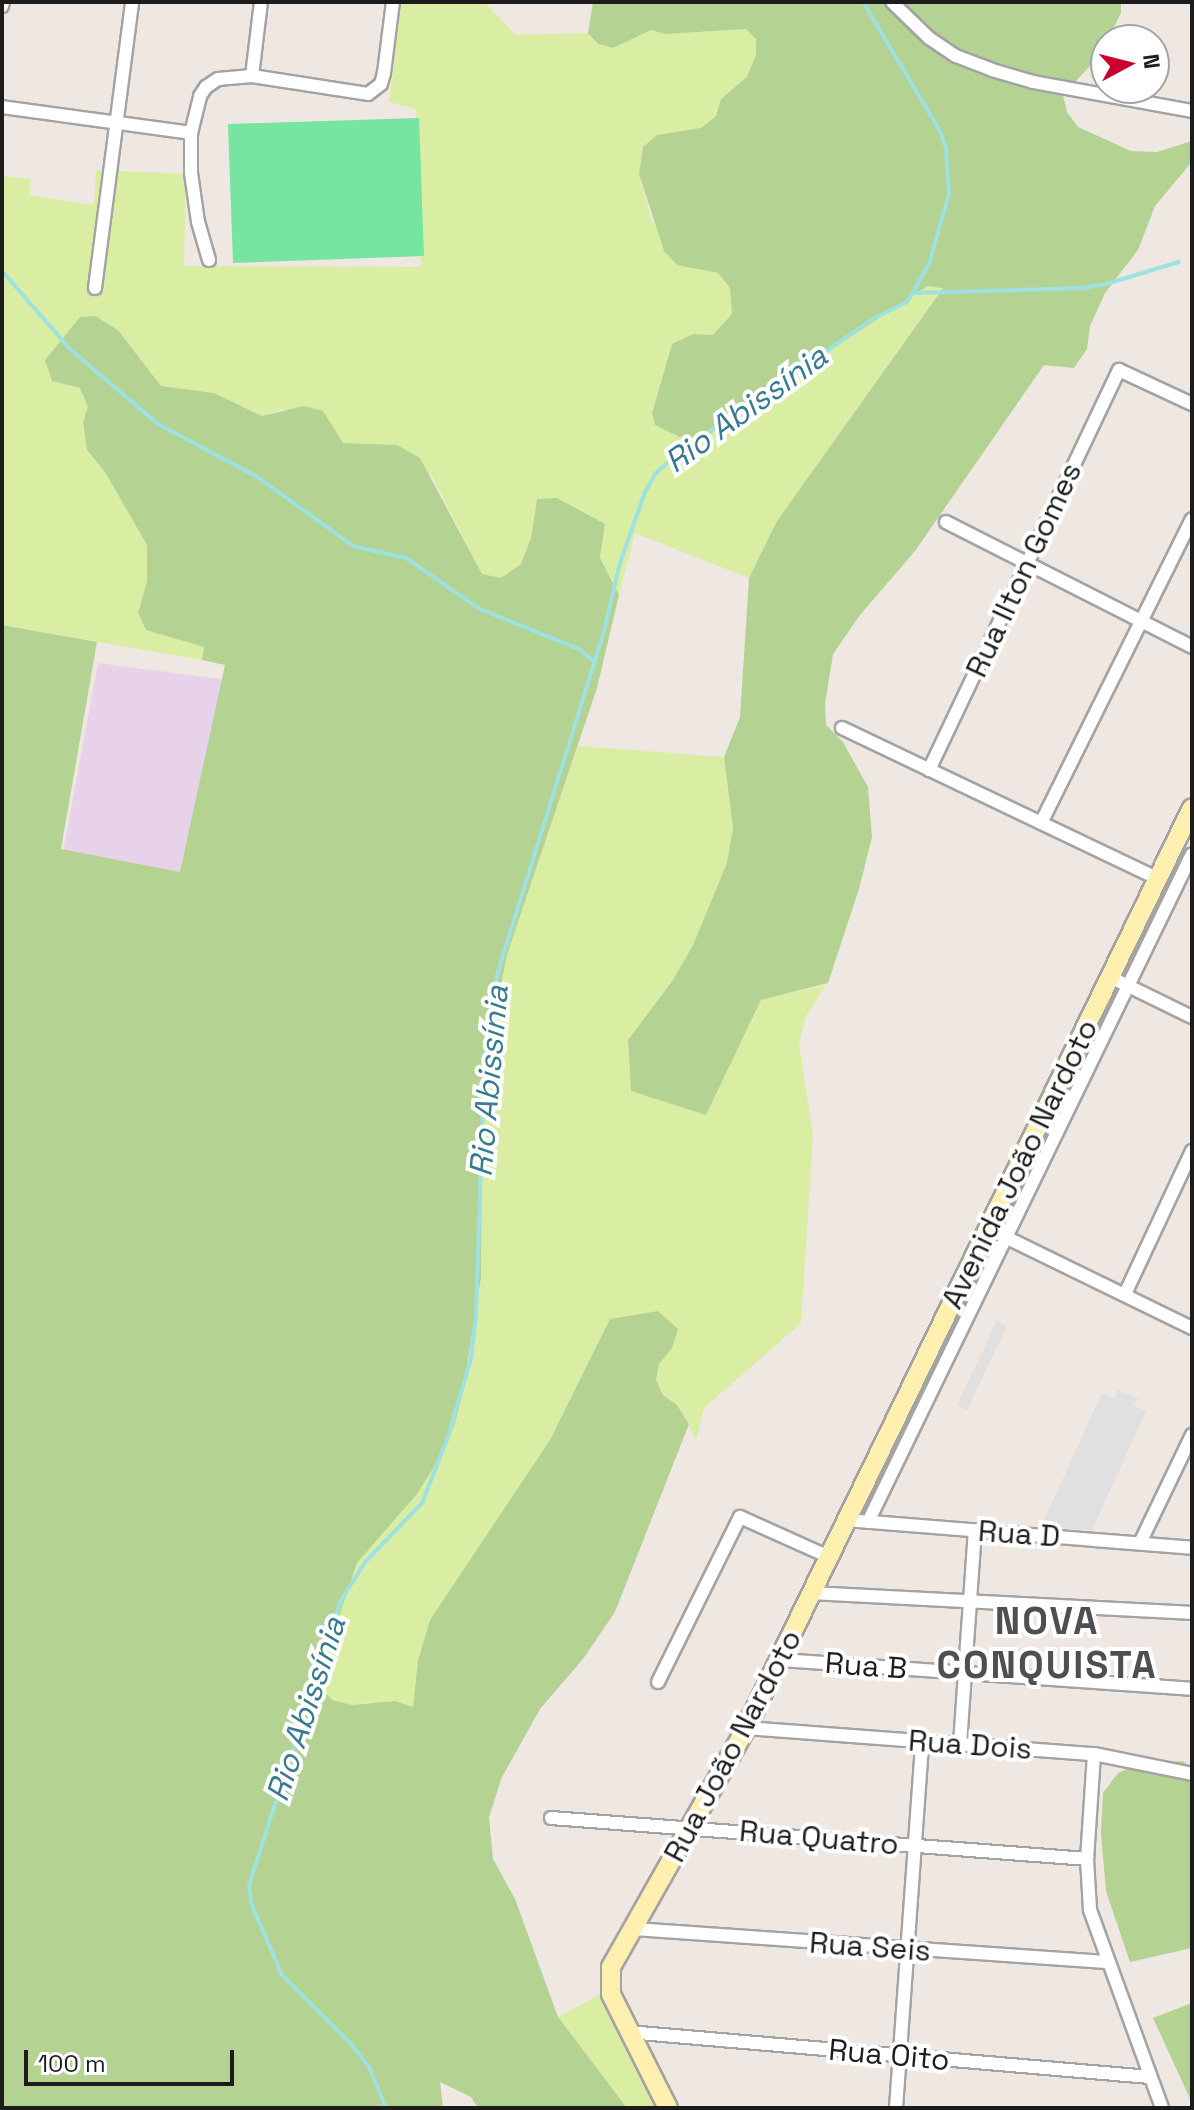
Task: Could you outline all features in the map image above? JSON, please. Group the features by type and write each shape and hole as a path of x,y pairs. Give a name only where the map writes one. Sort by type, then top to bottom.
{"street":[{"path":"95,288 132,2"},
{"path":"252,76 261,2"},
{"path":"209,260 198,222 191,133 200,96 206,87 218,79 252,76 358,95 375,90 384,73 393,2"},
{"path":"892,2 929,38 956,56 1033,82 1192,111"},
{"path":"2,107 191,133"},
{"name":"Rua Ilton Gomes","path":"929,770 1119,370 1192,404"},
{"path":"1041,823 1192,519"},
{"path":"946,522 1192,647"},
{"path":"842,728 1158,879"},
{"name":"Avenida João Nardoto","path":"846,1520 1192,808"},
{"name":"Avenida João Nardoto","path":"868,1522 1192,854"},
{"path":"1110,977 1192,1017"},
{"path":"1125,1294 1192,1151"},
{"path":"989,1229 1192,1328"},
{"path":"1140,1543 1192,1435"},
{"path":"658,1682 740,1517 829,1557"},
{"name":"Rua D","path":"846,1520 1192,1548"},
{"name":"Rua João Nardoto","path":"628,2032 611,1994 611,1967 693,1827 746,1728 846,1520"},
{"path":"960,1744 975,1531"},
{"path":"812,1593 1192,1613"},
{"name":"Rua B","path":"780,1660 1192,1689"},
{"name":"Rua Dois","path":"746,1728 1094,1754 1192,1774"},
{"path":"896,2108 922,1741"},
{"path":"1094,1754 1087,1859 1090,1910 1162,2108"},
{"name":"Rua Quatro","path":"551,1818 1087,1859"},
{"name":"Rua Seis","path":"633,1929 1107,1962"},
{"path":"628,2032 668,2108"},
{"name":"Rua Oito","path":"628,2032 1150,2077"}],"shaded area":[{"path":"98,663 234,681 196,879 63,852"},
{"path":"997,1321 1007,1326 967,1410 957,1405"},
{"path":"1118,1390 1138,1398 1134,1406 1146,1411 1092,1530 1041,1527 1102,1393 1114,1398"}],"green space":[{"path":"401,2 484,2 516,35 588,33 598,44 613,48 651,30 665,34 746,29 756,39 756,55 747,77 721,99 716,116 701,128 657,135 643,147 639,174 652,222 701,270 718,273 730,288 732,314 713,335 693,334 672,344 652,413 928,286 943,287 777,521 749,578 635,533 619,595 600,558 605,524 535,509 531,538 521,564 501,578 482,574 432,476 397,445 343,443 283,409 262,416 214,393 161,386 118,330 52,381 80,388 89,407 83,422 87,450 105,472 147,545 147,581 138,613 146,629 204,647 202,660 2,625 2,176 31,179 29,195 94,205 96,170 186,174 184,266 421,267 416,109 389,102"},
{"path":"593,2 1121,2 1121,13 1116,24 1090,24 1090,66 1063,95 1067,112 1078,127 1131,151 1157,152 1192,141 1190,164 1155,206 1138,250 1105,293 1090,326 1087,349 1074,368 1044,365 915,551 860,615 833,654 825,704 826,725 843,742 868,787 872,837 859,889 828,983 761,1000 706,1115 631,1091 628,1040 673,980 693,945 727,863 733,828 724,757 740,717 749,578 777,521 943,288 928,286 690,442 655,425 652,413 672,344 693,334 713,335 732,314 730,288 718,273 677,265 664,251 639,174 643,147 657,135 701,128 716,116 721,99 747,77 756,55 756,39 746,29 665,34 651,30 613,48 598,44 588,33"},
{"path":"419,118 424,256 233,263 228,124"},
{"path":"95,316 118,330 161,386 214,393 262,416 304,406 323,411 343,443 397,445 420,458 482,574 501,578 521,564 531,538 537,499 557,498 605,524 600,558 619,595 597,688 507,955 491,1036 482,1147 481,1278 455,1424 417,1494 357,1563 326,1655 324,1691 332,1700 352,1705 395,1701 413,1707 418,1661 430,1620 550,1440 610,1319 658,1311 678,1329 672,1348 659,1364 656,1380 663,1395 677,1405 689,1424 615,1612 583,1659 540,1709 502,1777 489,1817 493,1859 515,1899 558,2017 627,2108 478,2108 471,2097 440,2082 443,2108 2,2108 2,625 97,642 61,849 180,872 225,665 202,660 204,647 146,630 138,613 147,581 147,545 105,472 87,450 83,422 88,407 80,388 52,381 45,360 80,317"},
{"path":"578,746 724,757 733,828 727,863 693,945 673,980 628,1040 631,1090 706,1115 761,1000 826,985 806,1016 799,1044 813,1135 801,1323 704,1408 696,1441 686,1418 677,1405 663,1395 656,1380 659,1364 672,1348 658,1311 610,1319 550,1440 470,1564 418,1661 413,1708 368,1702 352,1705 332,1700 324,1692 326,1655 357,1563 417,1494 455,1423 473,1338 481,1278 482,1147 491,1036 507,955"},
{"path":"1117,988 1008,1222 1005,1224 1004,1221"},
{"path":"1183,1761 1192,1769 1192,1948 1130,1962 1106,1891 1101,1833 1103,1793 1118,1773 1138,1764"},
{"path":"603,1993 661,2108 627,2108 558,2017"},
{"path":"1192,2003 1192,2103 1153,2018"}],"waterway":[{"name":"Rio Abissínia","path":"386,2108 369,2067 350,2043 282,1975 251,1903 249,1885 341,1600 366,1561 422,1503 448,1437 471,1359 476,1316 485,1049 497,975 604,631 620,563 645,492 656,473 677,455 873,319 908,301 929,264 949,194 946,149 940,131 863,2"},
{"path":"915,293 1082,288 1179,262"},
{"path":"2,271 71,350 158,424 256,476 353,546 406,558 480,609 579,649 594,661"}],"district":[{"name":"NOVA CONQUISTA","path":"1047,1644"}]}
